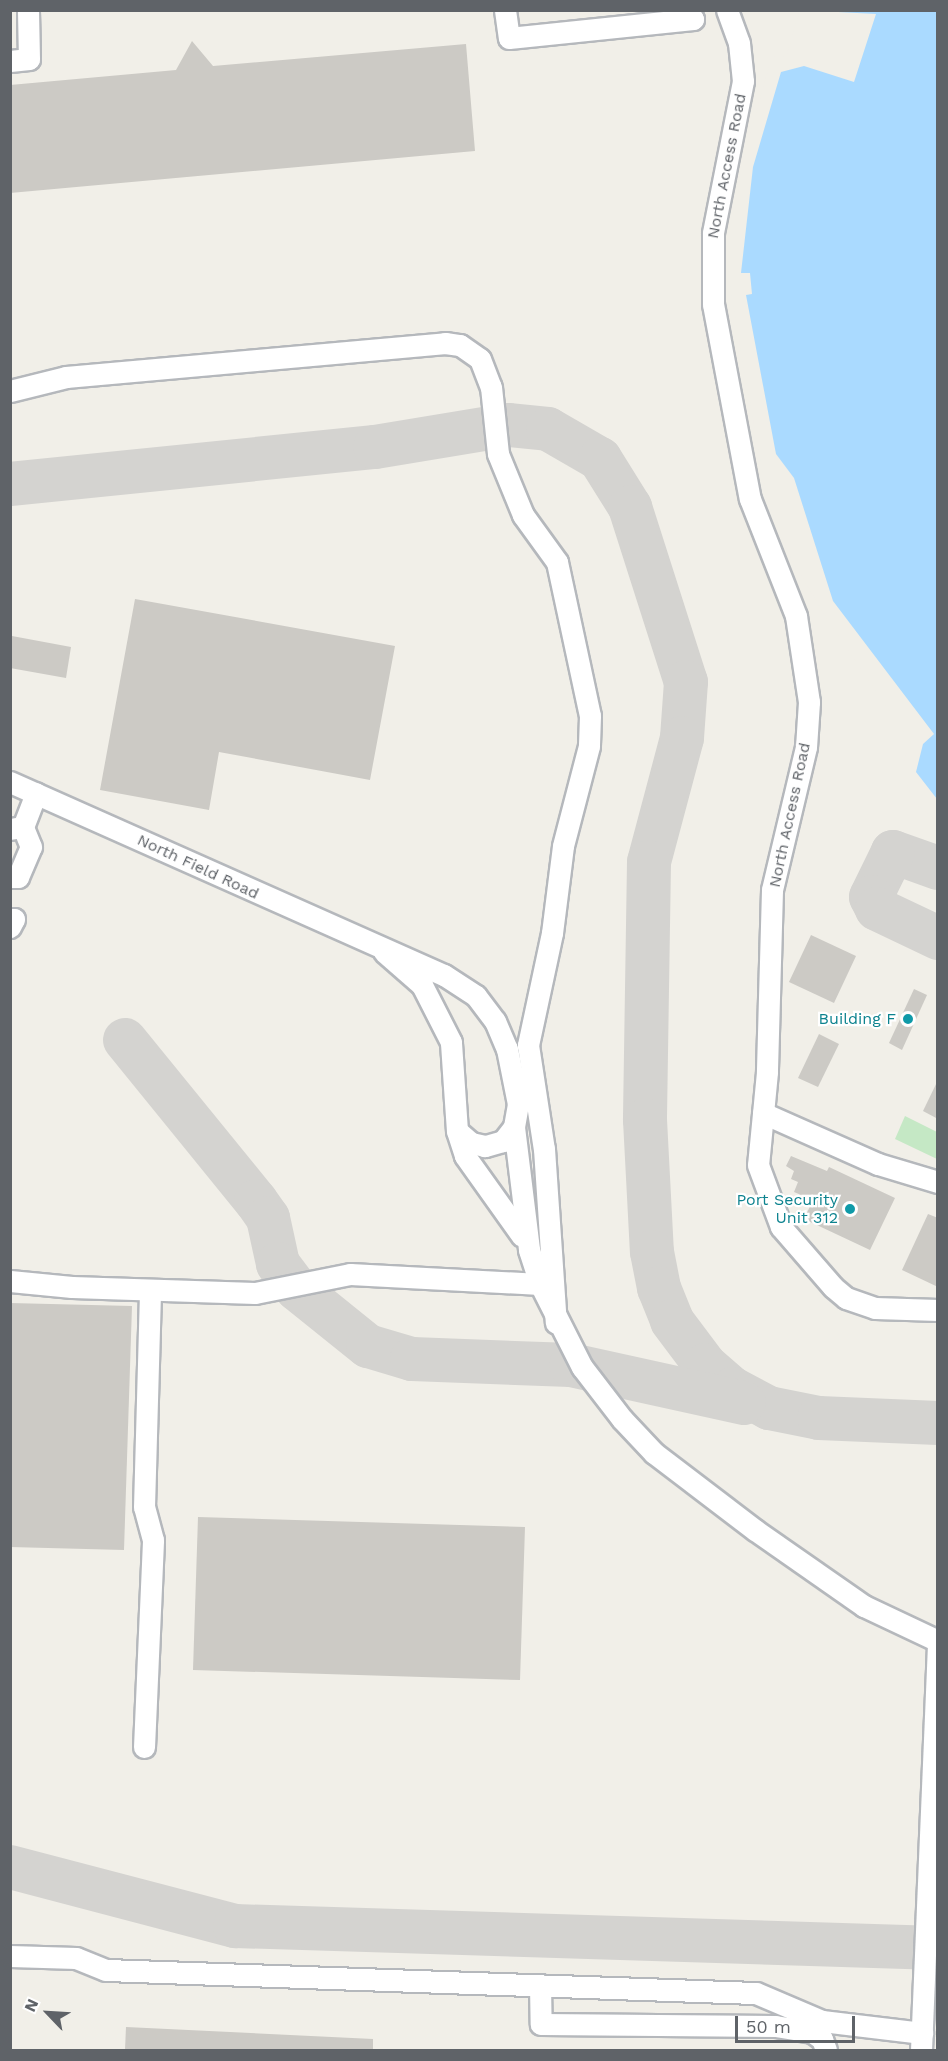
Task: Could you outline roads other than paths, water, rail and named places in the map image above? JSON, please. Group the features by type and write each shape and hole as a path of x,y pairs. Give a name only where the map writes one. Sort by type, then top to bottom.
{"street":[{"path":"10,61 29,59 28,10"},
{"path":"505,10 508,38 693,20 686,10"},
{"name":"North Access Road","path":"732,14 743,81 712,233 713,304 750,499 796,616 809,702 806,747 773,879 763,1113 757,1149 762,1182 773,1212 804,1258 833,1287 860,1305 938,1310"},
{"path":"10,391 66,376 445,343 470,350 480,359 491,387 498,454 523,515 557,562 590,716 590,746 563,846 552,933 528,1045 544,1149 556,1323"},
{"name":"North Field Road","path":"10,782 384,952 444,975 476,996 495,1021 507,1049 518,1104 514,1127 529,1250"},
{"path":"10,877 18,877 31,847 17,828 36,793"},
{"path":"10,919 14,919 10,927"},
{"name":"North Field Road","path":"384,952 422,985 451,1042 457,1131 465,1156 512,1218 529,1250"},
{"path":"763,1113 878,1164 938,1182"},
{"path":"457,1131 471,1143 485,1146 503,1141 514,1127"},
{"path":"529,1250 556,1323 596,1387 654,1453 864,1606 938,1641"},
{"path":"10,1281 150,1290 255,1293 350,1274 540,1284"},
{"path":"144,1747 153,1540 144,1507 150,1290"},
{"path":"10,1956 76,1958 106,1970 756,1993 822,2021 922,2042 938,1646"},
{"path":"540,1985 541,2024 775,2026 812,2032 822,2039 826,2050"}],"water":[{"path":"804,11 937,11 937,818 905,773 918,748 785,541 729,243 775,57 787,61"}],"place":[{"name":"Building F","path":"908,1019"},
{"name":"Port Security Unit 312","path":"850,1209"}]}
